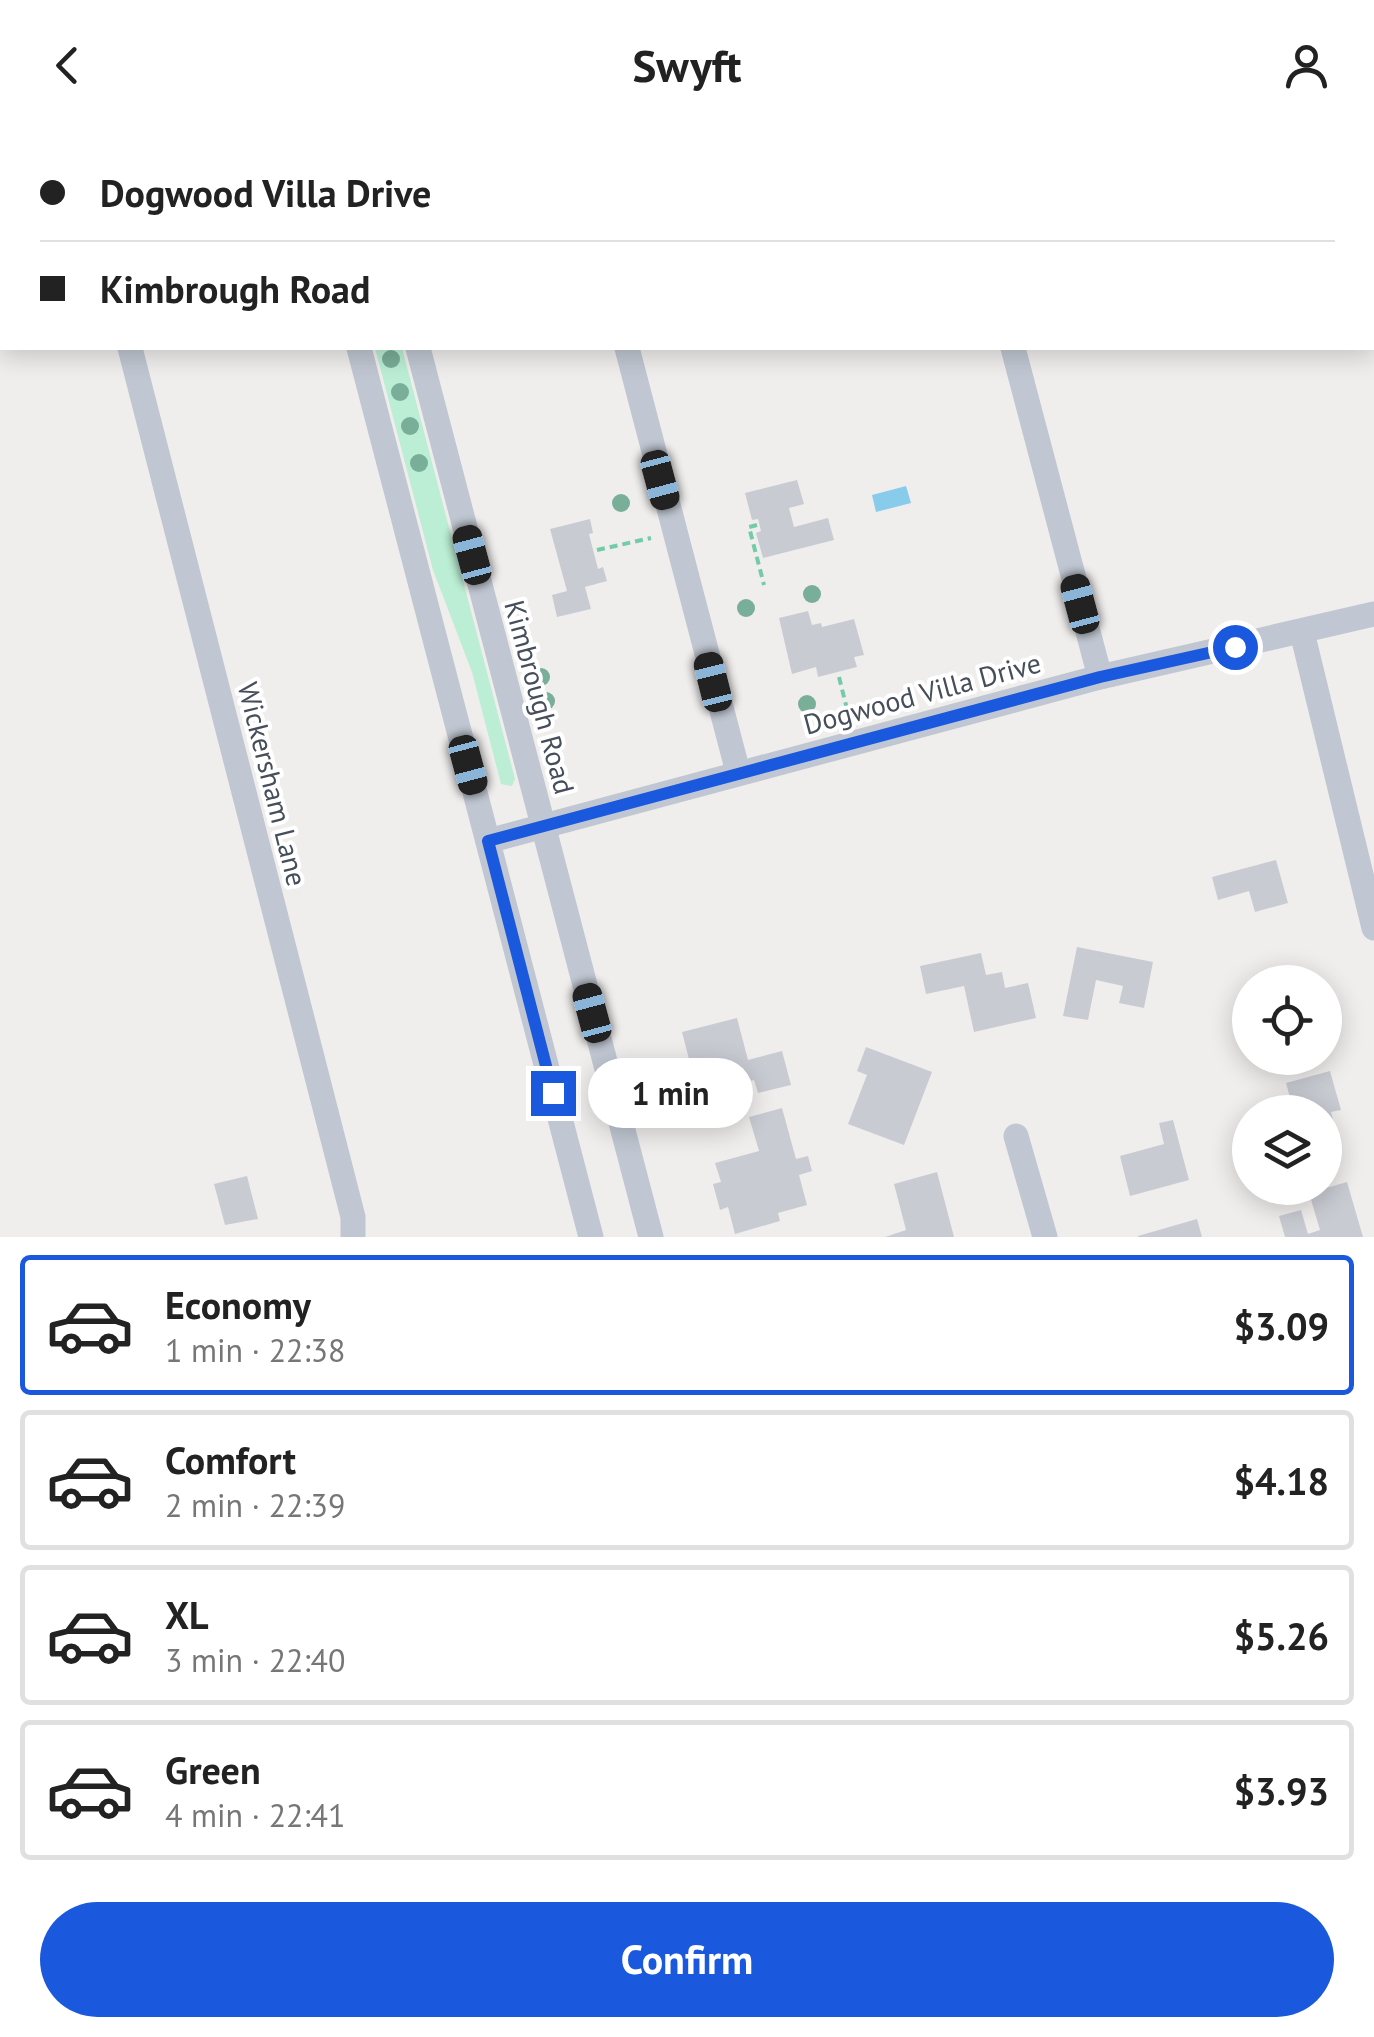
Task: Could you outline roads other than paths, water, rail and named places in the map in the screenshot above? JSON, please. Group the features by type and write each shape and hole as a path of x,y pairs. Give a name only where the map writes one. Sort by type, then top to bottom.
{"street":[{"name":"Wickersham Lane","path":"131,350 353,1217 353,1237"},
{"path":"361,350 591,1237"},
{"name":"Kimbrough Road","path":"419,350 651,1237"},
{"path":"628,350 738,772"},
{"path":"1015,350 1100,677"},
{"name":"Dogwood Villa Drive","path":"488,841 1100,677 1374,614"},
{"path":"1302,632 1374,928"},
{"path":"1016,1136 1045,1237"}],"water":[{"path":"906,486 911,503 876,512 872,495"}]}
